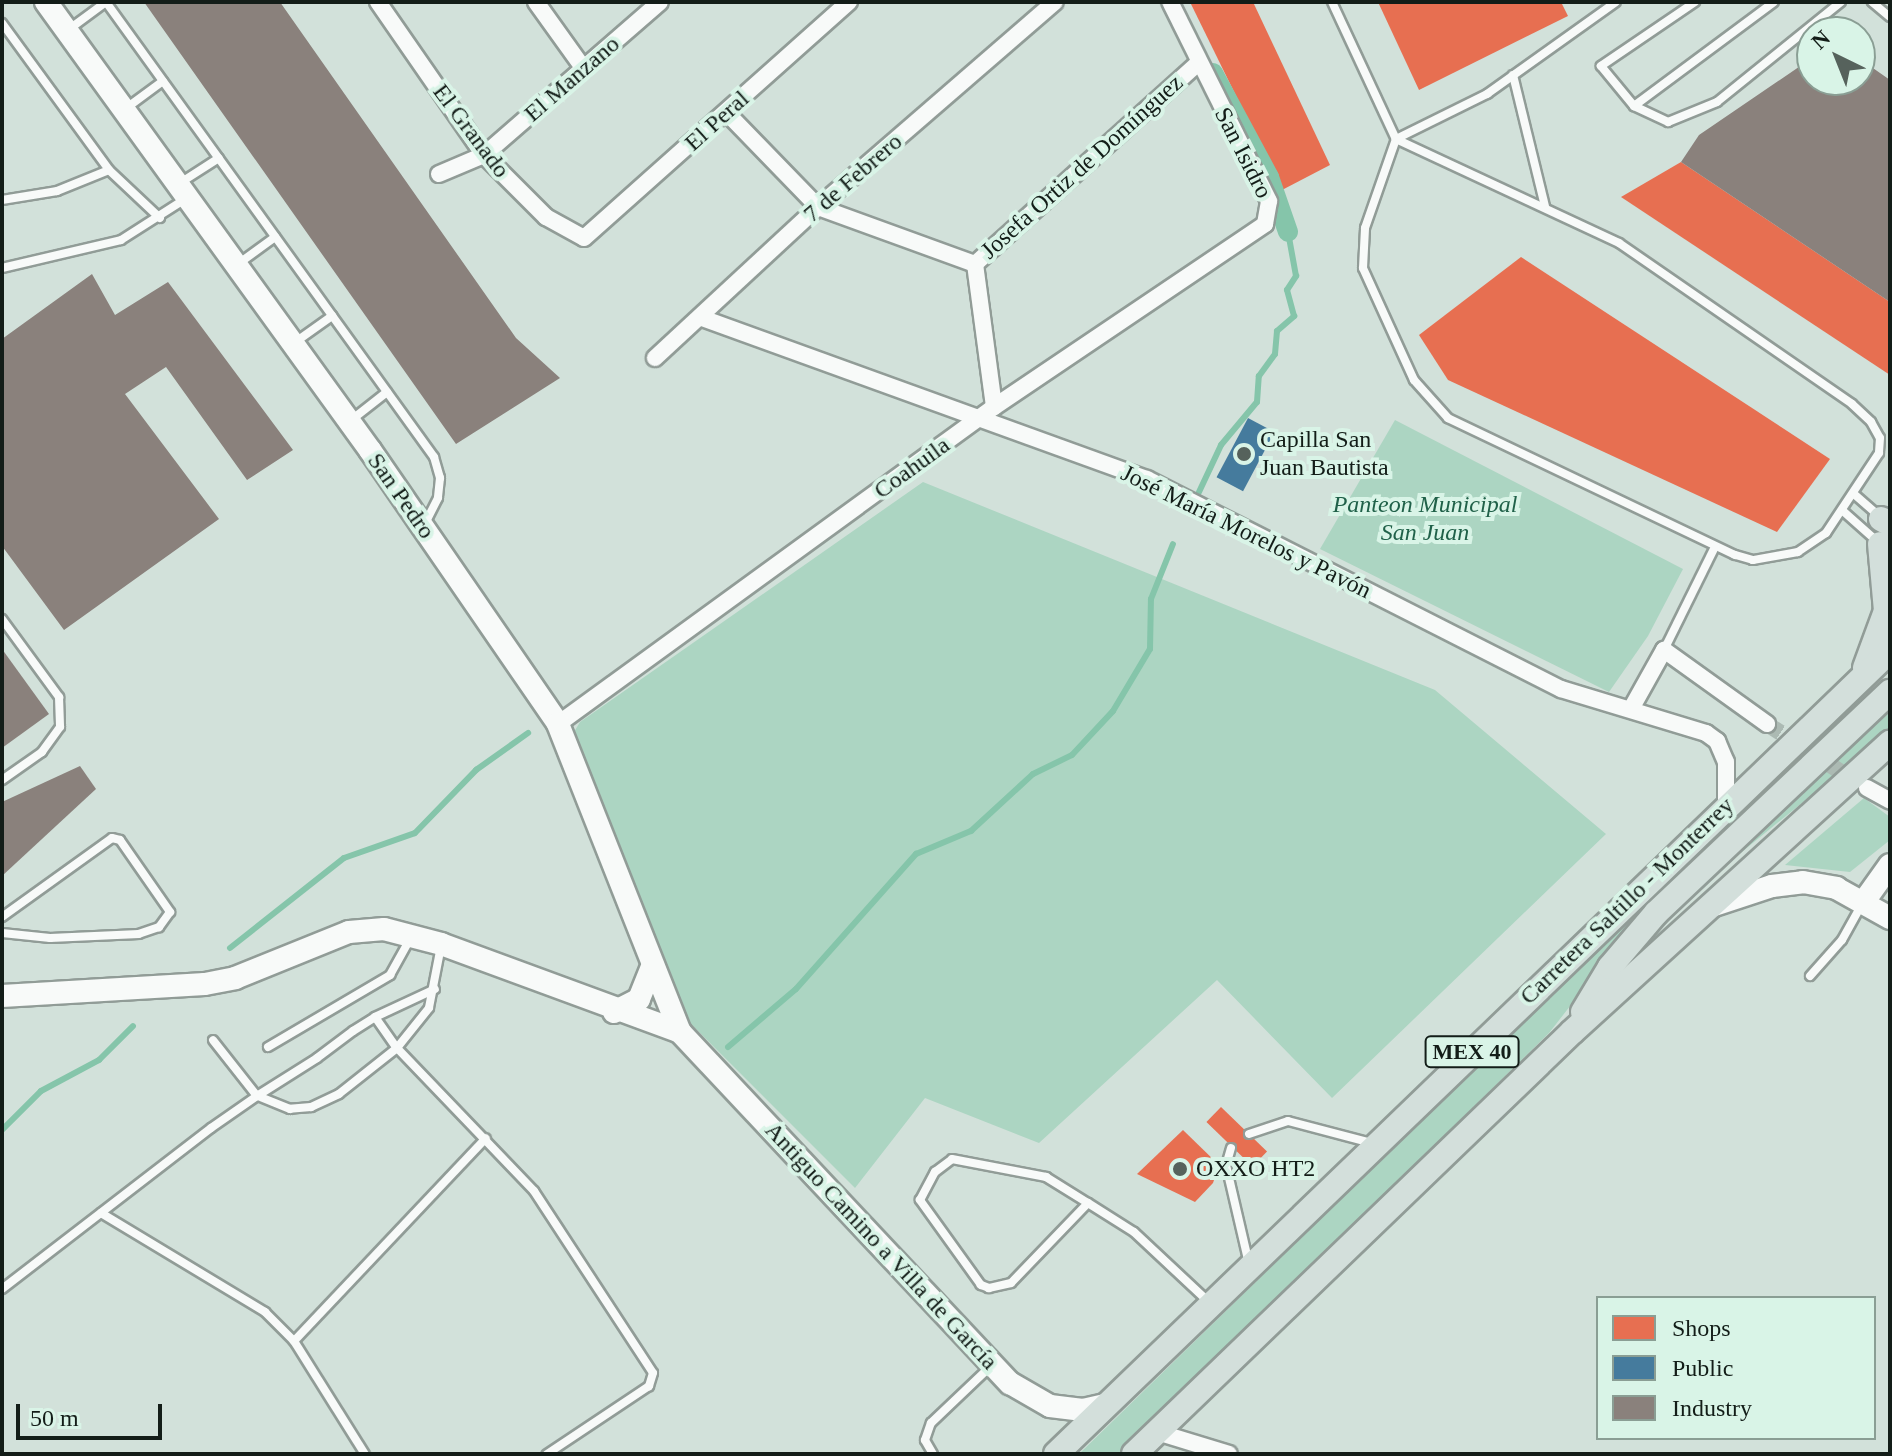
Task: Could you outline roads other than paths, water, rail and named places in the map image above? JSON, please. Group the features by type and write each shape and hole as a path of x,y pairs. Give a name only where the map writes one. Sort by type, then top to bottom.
{"main road":[{"name":"San Pedro","path":"46,2 238,265 558,724 680,1032"},
{"path":"1857,681 1886,611 1886,534"},
{"name":"Carretera Saltillo - Monterrey","path":"1056,1454 1890,651"},
{"path":"1572,1032 1610,967 1656,913 1890,692"},
{"name":"MEX 40","path":"1134,1454 1572,1032 1890,743"},
{"path":"1865,900 1890,865"},
{"path":"1709,907 1772,886 1803,882 1865,900 1890,918"},
{"path":"2,996 205,984 235,978 349,932 384,929 441,944 614,1012 680,1032"},
{"path":"614,1012 639,999 653,965"},
{"name":"Antiguo Camino a Villa de García","path":"680,1032 992,1365 1030,1398 1050,1406 1083,1410 1108,1404"}],"street":[{"name":"El Granado","path":"378,2 484,155 546,217 584,238"},
{"path":"536,2 584,69"},
{"name":"El Manzano","path":"439,174 484,155 660,2"},
{"name":"El Peral","path":"584,238 849,2"},
{"name":"7 de Febrero","path":"655,358 702,318 818,207 1055,2"},
{"name":"San Isidro","path":"1170,2 1269,201 1269,217"},
{"name":"Josefa Ortiz de Domínguez","path":"726,112 818,207 975,264 1198,63"},
{"name":"Coahuila","path":"558,724 994,407 1258,231 1269,217"},
{"path":"975,264 994,407"},
{"name":"José María Morelos y Pavón","path":"702,318 1147,479 1561,689 1686,724 1717,741 1729,773 1726,806"},
{"path":"1631,709 1664,650 1767,724"},
{"path":"1867,788 1890,801"},
{"path":"1157,1432 1202,1450 1229,1454"}],"lane":[{"path":"67,31 106,2 434,457 440,478 438,498 423,527"},
{"path":"1332,2 1396,139 1619,243 1852,404 1876,430 1881,445 1854,494 1826,533 1798,552 1776,559 1753,560 1715,547 1448,418 1427,401 1363,268 1365,228 1396,139 1513,75 1616,2"},
{"path":"1695,2 1601,66 1634,106 1668,122 1697,114 1841,2"},
{"path":"1634,106 1774,2"},
{"path":"1872,2 1890,17"},
{"path":"2,23 109,170 160,218"},
{"path":"1513,75 1545,206"},
{"path":"125,109 163,81"},
{"path":"2,268 20,259 121,240 160,218 184,190 219,158"},
{"path":"2,200 57,191 109,170"},
{"path":"238,265 275,237"},
{"path":"294,344 332,316"},
{"path":"349,422 387,392"},
{"path":"1854,494 1886,534"},
{"path":"1843,511 1886,534"},
{"path":"1664,650 1715,547"},
{"path":"2,619 59,697 60,727 42,752 2,780"},
{"path":"2,917 112,838 128,850 170,912 159,927 139,934 50,938 2,933"},
{"path":"1810,976 1842,940 1865,900"},
{"path":"268,1047 390,975 412,935"},
{"path":"213,1040 257,1096 290,1109 311,1107 339,1094 397,1048 417,1027 435,989 441,944"},
{"path":"2,1289 257,1096 375,1017 435,989"},
{"path":"375,1017 397,1048 534,1191 653,1373 649,1386 547,1454"},
{"path":"1249,1134 1288,1121 1376,1145"},
{"path":"294,1341 486,1138"},
{"path":"1231,1148 1226,1165 1249,1267"},
{"path":"1088,1203 1011,1283 999,1288 981,1285 920,1200 935,1172 958,1159 1046,1177 1088,1203 1134,1232 1211,1304"},
{"path":"101,1213 265,1312 294,1341 365,1454"},
{"path":"933,1454 925,1440 931,1423 992,1365"}],"waterway":[{"path":"1213,73 1269,177 1288,232"},
{"path":"1199,492 1221,445 1257,402 1259,376 1275,354 1277,331 1294,316 1287,290 1296,276 1288,232"},
{"path":"728,1047 796,989 916,854 971,831 1033,774 1072,755 1113,711 1150,649 1151,599 1173,544"},
{"path":"230,948 344,858 415,833 476,770 528,733"},
{"path":"2,1130 41,1091 99,1060 133,1026"}],"tunnel":[{"path":"1767,724 1858,783"}],"place":[{"name":"Capilla San Juan Bautista","path":"1244,454"},
{"name":"OXXO HT2","path":"1180,1169"}],"park label":[{"name":"Panteon Municipal San Juan","path":"1425,519"}]}
